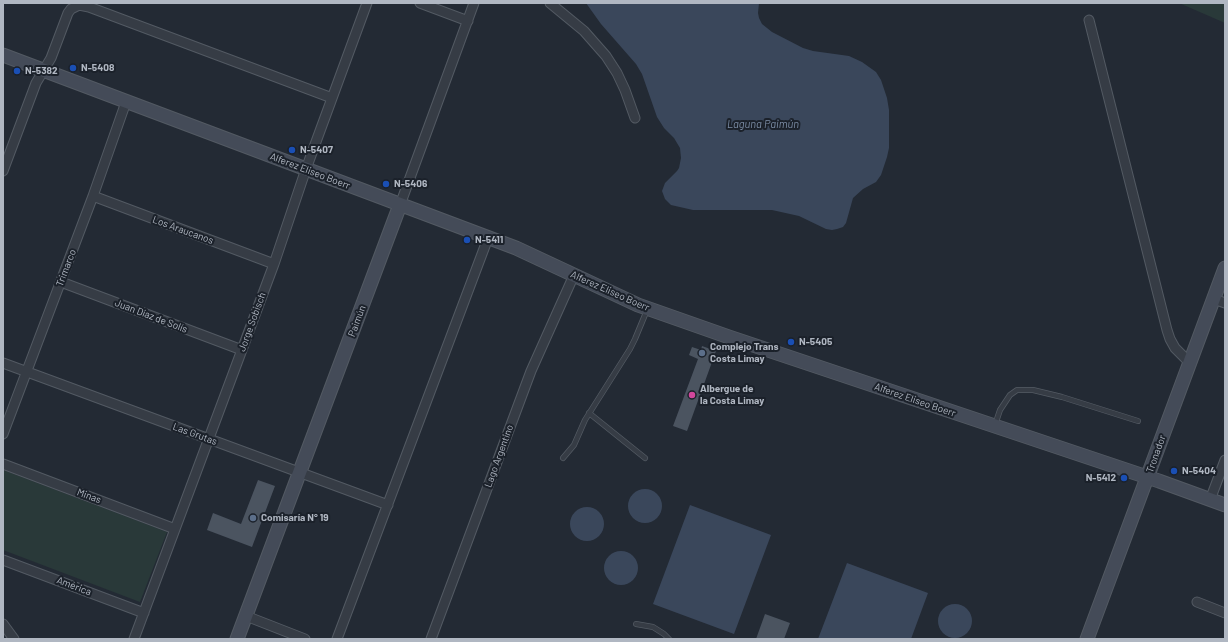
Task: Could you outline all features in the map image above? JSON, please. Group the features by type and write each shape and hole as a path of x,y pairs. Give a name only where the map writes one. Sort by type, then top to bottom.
{"street":[{"name":"Jorge Sobisch","path":"134,639 274,264 306,169 367,3"},
{"path":"420,3 468,21"},
{"name":"Paimún","path":"237,639 474,3"},
{"path":"550,3 584,31 606,56 621,81 635,118"},
{"path":"3,171 35,87 51,58 68,13 71,9 79,5 89,5 332,98"},
{"path":"1089,20 1167,330 1175,348 1190,363"},
{"name":"Alferez Eliseo Boerr","path":"3,55 534,256 618,297 647,308 723,336 1147,477 1225,506"},
{"name":"Trimarco","path":"3,434 93,196 126,102"},
{"name":"Los Araucanos","path":"93,196 274,264"},
{"path":"337,639 488,238"},
{"name":"Tronador","path":"1087,639 1190,363 1219,301 1225,268"},
{"name":"Lago Argentino","path":"431,639 530,370 574,275"},
{"name":"Juan Díaz de Solís","path":"61,282 242,350"},
{"name":"Las Grutas","path":"3,363 388,505"},
{"path":"1210,500 1225,460"},
{"name":"Minas","path":"3,464 175,529"},
{"name":"América","path":"3,560 144,613"},
{"path":"1197,602 1225,613"},
{"path":"246,616 305,639"},
{"path":"3,624 14,639"}],"lane":[{"path":"563,458 574,446 581,427 635,339 647,308"},
{"path":"994,426 1000,410 1010,394 1017,390 1033,390 1062,397 1138,421"},
{"path":"589,413 645,458"},
{"path":"636,624 653,627 669,639"}],"shaded area":[{"path":"1179,3 1225,3 1225,23"},
{"path":"3,470 167,532 140,602 3,550"}],"water":[{"name":"Laguna Paimún","path":"586,3 759,3 759,18 762,24 772,32 803,48 813,51 849,56 862,62 876,72 881,80 887,98 889,110 889,148 881,175 876,182 863,189 853,198 846,223 843,227 832,230 826,229 799,216 772,210 693,210 671,205 665,199 662,191 665,183 679,168 681,158 680,148 657,117 642,74 636,64 601,24"},
{"path":"642,489 648,489 652,490 659,496 662,506 661,513 655,520 648,523 642,523 638,522 631,516 628,509 628,503 629,499 635,492"},
{"path":"690,505 771,535 734,634 653,604"},
{"path":"584,507 590,507 594,508 601,514 604,524 603,531 597,538 590,541 584,541 580,540 573,534 570,527 570,521 571,517 577,510"},
{"path":"618,551 624,551 628,552 635,558 638,568 637,575 631,582 624,585 618,585 614,584 607,578 604,571 604,565 605,561 611,554"},
{"path":"847,563 928,593 911,639 818,639"},
{"path":"952,604 958,604 962,605 969,611 972,621 971,628 965,635 958,638 952,638 948,637 941,631 938,624 938,618 939,614 945,607"}],"building":[{"name":"Albergue de la Costa Limay","path":"702,346 716,351 687,431 673,426 698,359 689,355 692,347 701,350"},
{"name":"Comisaría N° 19","path":"258,480 275,486 252,547 207,530 213,513 241,524"},
{"path":"765,614 790,623 784,639 756,639"}],"place":[{"name":"N-5408","path":"73,68"},
{"name":"N-5382","path":"17,71"},
{"name":"N-5407","path":"292,150"},
{"name":"N-5406","path":"386,184"},
{"name":"N-5411","path":"467,240"},
{"name":"N-5405","path":"791,342"},
{"name":"Complejo Trans Costa Limay","path":"702,353"},
{"name":"Albergue de la Costa Limay","path":"692,395"},
{"name":"N-5404","path":"1174,471"},
{"name":"N-5412","path":"1124,478"},
{"name":"Comisaría N° 19","path":"253,518"}]}
